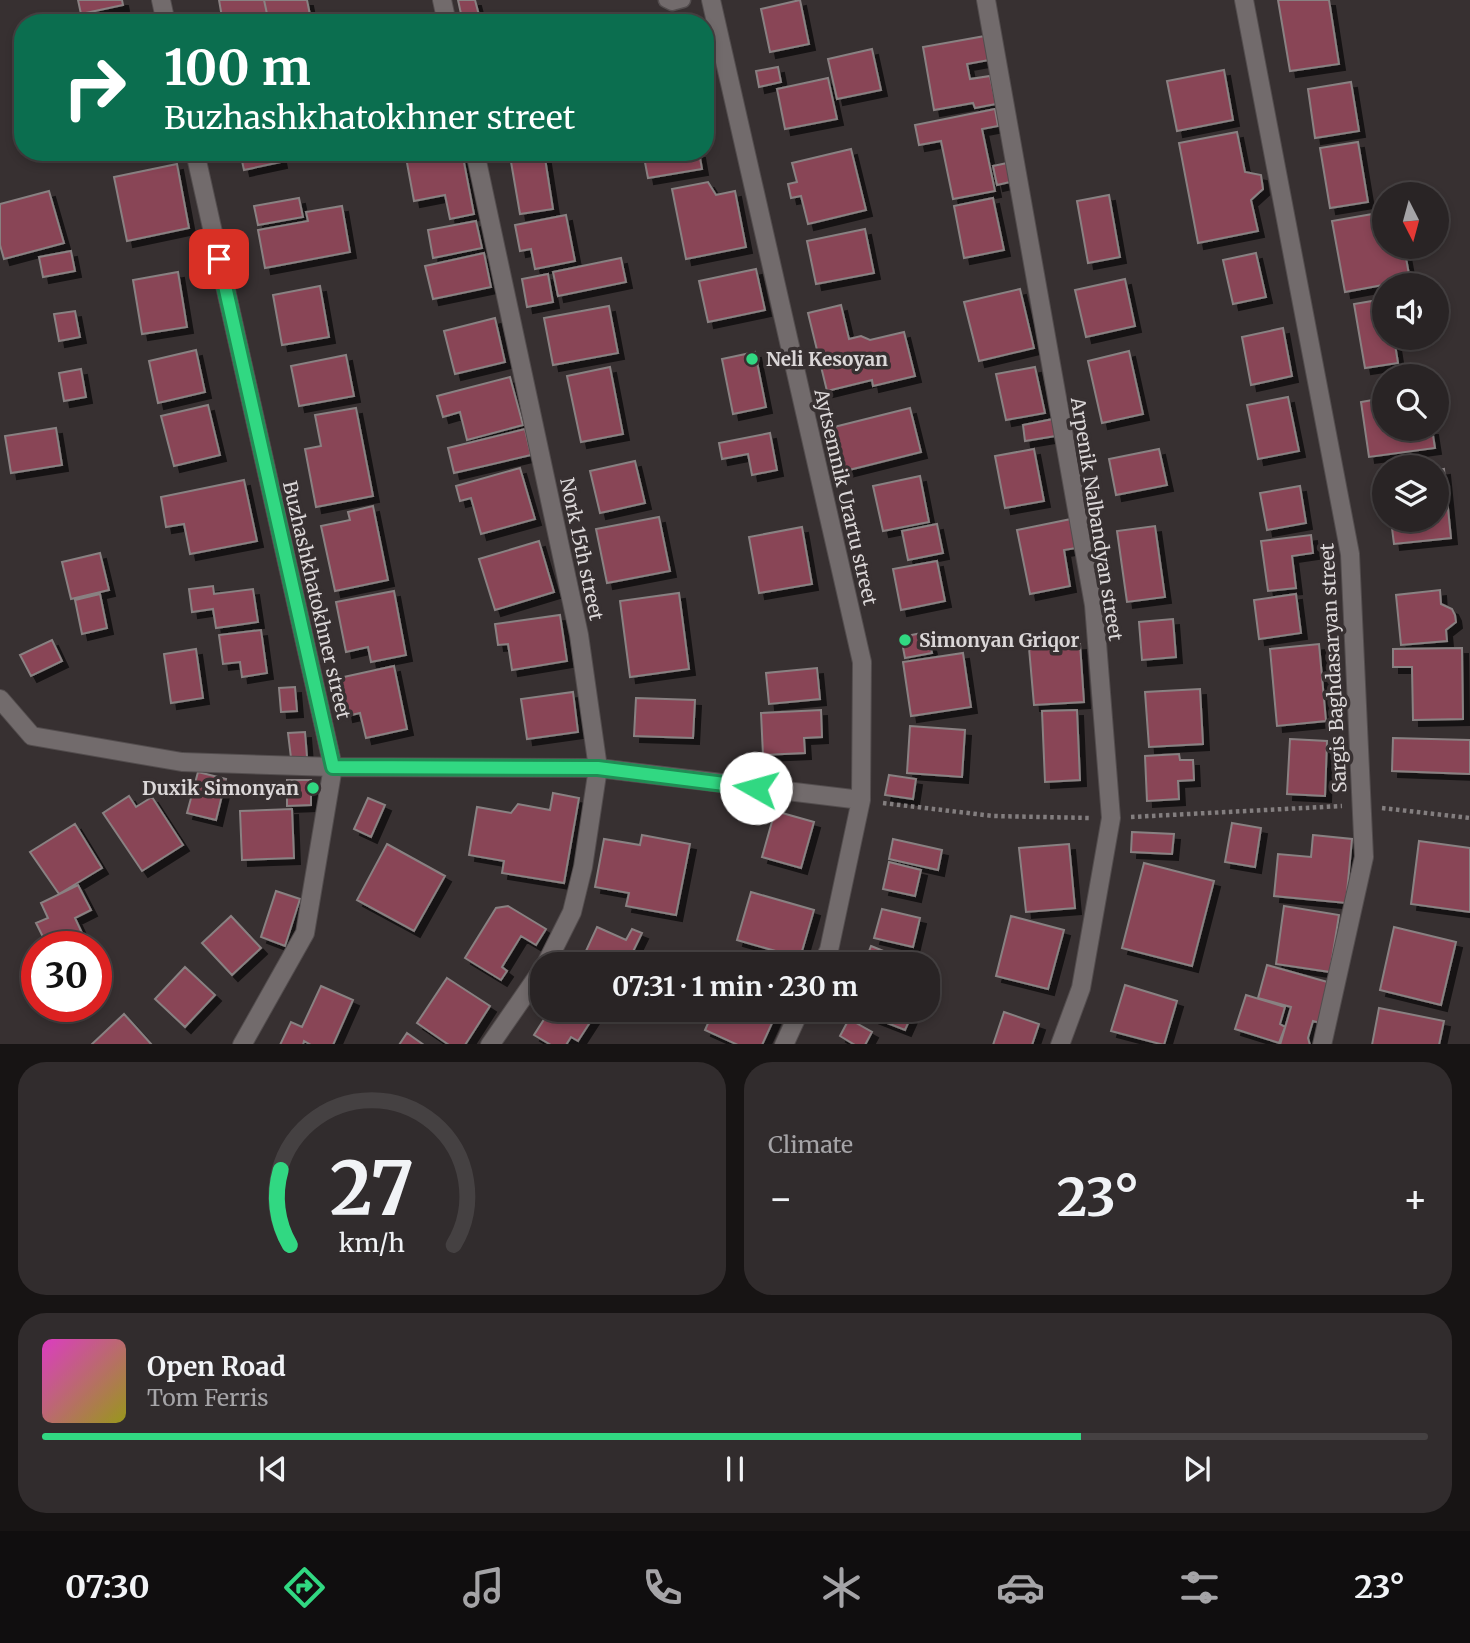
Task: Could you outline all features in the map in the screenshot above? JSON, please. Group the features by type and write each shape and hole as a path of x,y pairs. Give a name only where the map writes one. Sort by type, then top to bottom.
{"street":[{"name":"Aytsemnik Urartu street","path":"711,0 862,662 861,800 827,952"},
{"name":"Arpenik Nalbandyan street","path":"986,0 1094,605 1111,818 1080,988 1060,1044"},
{"name":"Sargis Baghdasaryan street","path":"1244,0 1350,554 1364,857 1322,1044"},
{"name":"Buzhashkhatokhner street","path":"197,161 333,767 305,933 243,1044"},
{"name":"Nork 15th street","path":"477,161 579,635 598,768 583,867 572,912 552,952"},
{"path":"0,699 32,736 181,762 333,767 598,768 861,800"},
{"path":"491,1044 530,987"},
{"path":"784,1044 795,1022"}],"lane":[{"path":"666,0 683,0"}],"path":[{"path":"861,800 993,816 1111,818 1362,805 1470,818"}],"building":[{"path":"78,0 122,0 123,5 81,14"},
{"path":"219,0 264,0 267,14 221,14"},
{"path":"264,0 307,0 310,14 267,14"},
{"path":"458,0 475,0 479,14 461,14"},
{"path":"800,0 809,44 770,52 761,9"},
{"path":"1278,0 1329,0 1339,64 1290,71"},
{"path":"985,36 989,60 967,64 970,79 990,76 996,104 975,108 973,103 934,110 923,47"},
{"path":"872,49 881,90 837,99 828,59"},
{"path":"778,67 781,82 759,87 756,71"},
{"path":"1224,70 1233,120 1177,131 1167,81"},
{"path":"828,78 837,119 785,129 777,89"},
{"path":"1351,82 1359,131 1315,138 1308,89"},
{"path":"995,109 998,126 982,129 995,191 953,199 941,141 919,145 915,125"},
{"path":"1237,132 1245,172 1261,175 1263,189 1251,200 1258,231 1198,243 1179,143"},
{"path":"1358,142 1368,202 1330,208 1320,148"},
{"path":"851,149 866,210 808,224 801,196 791,198 788,184 797,182 792,163"},
{"path":"242,161 281,161 281,162 244,170"},
{"path":"407,161 464,161 474,214 450,219 445,195 414,201"},
{"path":"511,161 545,161 553,209 520,214"},
{"path":"645,161 701,161 702,169 648,178"},
{"path":"1007,163 1010,182 997,185 993,166"},
{"path":"177,164 189,228 127,241 114,177"},
{"path":"708,182 716,195 735,191 746,247 686,259 672,189"},
{"path":"49,191 64,243 4,259 0,245 0,204"},
{"path":"1109,195 1120,257 1088,263 1077,201"},
{"path":"299,198 303,217 258,225 254,206"},
{"path":"993,198 1004,250 964,258 954,206"},
{"path":"342,206 350,252 265,268 258,230 308,221 306,212"},
{"path":"1372,214 1372,259 1406,259 1409,273 1372,273 1372,287 1345,292 1332,221"},
{"path":"566,215 575,261 535,269 531,249 520,251 515,225"},
{"path":"476,221 482,248 433,258 428,230"},
{"path":"865,229 874,273 816,284 807,241"},
{"path":"71,251 75,271 43,277 39,257"},
{"path":"484,253 491,287 433,299 425,266"},
{"path":"1256,253 1266,297 1233,304 1223,260"},
{"path":"621,258 626,282 558,296 553,272"},
{"path":"756,269 765,310 708,322 699,281"},
{"path":"178,272 187,327 142,334 133,280"},
{"path":"548,274 553,302 527,307 522,279"},
{"path":"1125,279 1135,326 1086,337 1075,290"},
{"path":"320,286 329,337 282,345 273,295"},
{"path":"1020,289 1034,348 979,361 964,302"},
{"path":"1372,301 1372,350 1396,350 1398,363 1372,364 1372,367 1365,368 1354,304"},
{"path":"841,305 849,339 861,336 870,340 904,332 915,376 873,386 872,380 827,391 808,313"},
{"path":"609,306 618,353 553,365 544,318"},
{"path":"75,311 80,337 59,341 54,314"},
{"path":"495,318 505,362 455,374 444,331"},
{"path":"1283,328 1292,376 1251,385 1242,337"},
{"path":"196,350 205,392 158,403 149,361"},
{"path":"1129,351 1143,414 1102,423 1088,361"},
{"path":"755,352 766,407 733,414 722,359"},
{"path":"346,355 354,396 299,406 291,366"},
{"path":"610,367 623,434 581,442 567,376"},
{"path":"1035,367 1045,413 1006,420 996,374"},
{"path":"81,369 86,397 64,401 59,373"},
{"path":"510,377 523,425 467,440 460,412 443,417 437,396"},
{"path":"1288,397 1299,451 1258,459 1247,405"},
{"path":"1372,400 1372,441 1434,441 1435,448 1369,457 1361,402"},
{"path":"208,405 220,455 174,466 161,416"},
{"path":"356,408 373,496 316,507 305,449 321,446 315,415"},
{"path":"910,408 921,452 845,471 834,427"},
{"path":"1053,419 1056,436 1025,441 1023,425"},
{"path":"56,428 62,465 11,473 5,436"},
{"path":"525,429 531,455 454,473 448,448"},
{"path":"770,433 777,470 752,475 748,454 722,459 719,443"},
{"path":"1034,449 1044,501 1005,508 995,456"},
{"path":"1159,449 1167,485 1116,495 1109,459"},
{"path":"635,461 645,503 600,513 590,471"},
{"path":"520,468 535,519 481,534 471,498 460,501 456,486"},
{"path":"920,476 929,522 883,531 873,486"},
{"path":"244,480 257,541 190,554 184,524 166,527 161,497"},
{"path":"1300,486 1306,523 1267,530 1260,493"},
{"path":"373,506 388,580 335,591 321,526 350,520 348,512"},
{"path":"659,517 670,571 607,583 596,529"},
{"path":"1449,518 1451,538 1394,544 1392,532 1449,532"},
{"path":"1071,519 1076,548 1064,550 1070,586 1030,594 1017,530"},
{"path":"937,524 943,553 908,560 902,531"},
{"path":"1155,526 1165,597 1127,602 1117,531"},
{"path":"802,527 812,584 759,593 749,537"},
{"path":"1311,535 1313,553 1292,556 1296,588 1268,591 1261,541"},
{"path":"539,541 554,592 495,610 479,559"},
{"path":"100,553 109,590 71,599 62,562"},
{"path":"937,561 945,601 901,610 893,569"},
{"path":"213,586 214,594 253,589 258,622 216,628 213,609 192,612 189,589"},
{"path":"1440,590 1441,604 1452,609 1456,622 1446,630 1447,641 1401,645 1396,595"},
{"path":"394,591 406,655 371,662 368,647 346,652 336,602"},
{"path":"679,593 689,669 630,677 620,601"},
{"path":"100,594 107,628 82,634 75,600"},
{"path":"1296,594 1301,633 1259,639 1254,600"},
{"path":"560,615 567,661 512,670 508,644 498,645 495,624"},
{"path":"1173,619 1176,657 1142,660 1139,622"},
{"path":"261,630 267,673 242,677 240,662 223,664 219,635"},
{"path":"927,632 932,653 905,658 901,637"},
{"path":"52,640 62,661 31,676 20,655"},
{"path":"1080,644 1084,702 1034,705 1029,648"},
{"path":"1319,644 1326,721 1277,726 1270,649"},
{"path":"1462,648 1463,719 1413,720 1412,667 1393,667 1393,649"},
{"path":"196,649 203,698 171,703 164,654"},
{"path":"963,653 971,707 911,716 903,662"},
{"path":"394,666 407,729 366,738 360,713 347,716 339,678"},
{"path":"817,668 820,699 769,704 766,673"},
{"path":"295,687 297,711 281,712 279,688"},
{"path":"1200,689 1203,744 1149,747 1145,692"},
{"path":"573,692 578,732 527,739 521,699"},
{"path":"636,698 695,700 693,738 634,736"},
{"path":"821,710 822,737 804,738 805,753 763,755 761,713"},
{"path":"1077,710 1080,780 1045,782 1042,711"},
{"path":"910,726 965,730 962,777 907,773"},
{"path":"305,732 307,757 291,758 288,733"},
{"path":"1393,738 1470,740 1470,774 1392,771"},
{"path":"1290,739 1327,741 1325,796 1287,794"},
{"path":"1179,754 1180,760 1193,760 1194,780 1178,781 1179,799 1147,801 1145,756"},
{"path":"198,772 226,779 216,820 187,813"},
{"path":"889,775 916,779 913,799 885,795"},
{"path":"287,780 311,780 311,805 287,806"},
{"path":"553,793 579,798 564,883 502,873 504,861 469,855 477,807 511,813 518,804 550,810"},
{"path":"129,796 136,807 152,797 183,845 142,871 103,813"},
{"path":"368,798 385,805 371,837 354,829"},
{"path":"292,809 294,858 242,860 240,811"},
{"path":"775,811 814,822 801,868 762,857"},
{"path":"1232,823 1261,828 1255,867 1225,862"},
{"path":"75,824 102,868 59,894 30,852"},
{"path":"1132,832 1174,834 1172,854 1131,852"},
{"path":"642,835 690,844 676,915 626,906 629,893 595,887 604,839 640,845"},
{"path":"1313,835 1352,839 1346,903 1274,896 1278,854 1311,857"},
{"path":"893,839 942,850 938,870 889,859"},
{"path":"1419,841 1470,848 1470,912 1411,904"},
{"path":"387,844 445,876 414,931 357,900"},
{"path":"1069,844 1075,908 1026,912 1019,848"},
{"path":"889,862 921,870 915,896 883,889"},
{"path":"1144,863 1214,881 1192,966 1122,948"},
{"path":"78,885 91,910 75,918 81,931 40,931 36,923 48,918 41,903"},
{"path":"276,891 300,899 285,946 261,937"},
{"path":"751,892 814,910 802,952 779,952 737,940"},
{"path":"508,906 546,929 536,945 521,936 502,967 507,971 501,980 465,958 496,908"},
{"path":"1284,906 1339,915 1330,972 1276,964"},
{"path":"882,909 920,918 913,947 874,938"},
{"path":"231,916 261,948 232,975 202,943"},
{"path":"1011,916 1064,930 1048,989 996,976"},
{"path":"597,927 626,940 632,929 642,933 633,952 586,952"},
{"path":"1394,927 1456,942 1441,1005 1380,990"},
{"path":"871,946 886,952 869,952"},
{"path":"1267,965 1331,983 1320,1023 1313,1021 1308,1038 1310,1044 1280,1044 1291,1007 1258,998"},
{"path":"185,967 215,995 185,1027 155,999"},
{"path":"447,978 490,1006 466,1044 448,1044 417,1023"},
{"path":"1125,985 1177,1001 1164,1044 1111,1031"},
{"path":"321,986 353,1000 333,1044 309,1044 304,1041 303,1044 280,1044 291,1022 302,1027"},
{"path":"1246,995 1285,1007 1280,1024 1285,1027 1279,1043 1235,1029"},
{"path":"1379,1008 1444,1021 1439,1044 1372,1044"},
{"path":"1004,1012 1039,1024 1032,1044 993,1044"},
{"path":"124,1014 151,1044 92,1044"},
{"path":"542,1022 590,1022 578,1041 571,1037 567,1044 549,1044 534,1035"},
{"path":"709,1022 773,1022 762,1044 736,1044 705,1030"},
{"path":"847,1022 854,1022 872,1032 866,1044 853,1044 840,1036"},
{"path":"885,1022 909,1022 905,1030"},
{"path":"407,1033 423,1044 400,1044"}],"place":[{"name":"Neli Kesoyan","path":"752,359"},
{"name":"Simonyan Griqor","path":"905,640"},
{"name":"Duxik Simonyan","path":"313,788"}],"route":[{"path":"219,259 333,767 598,768 756,788"}]}
